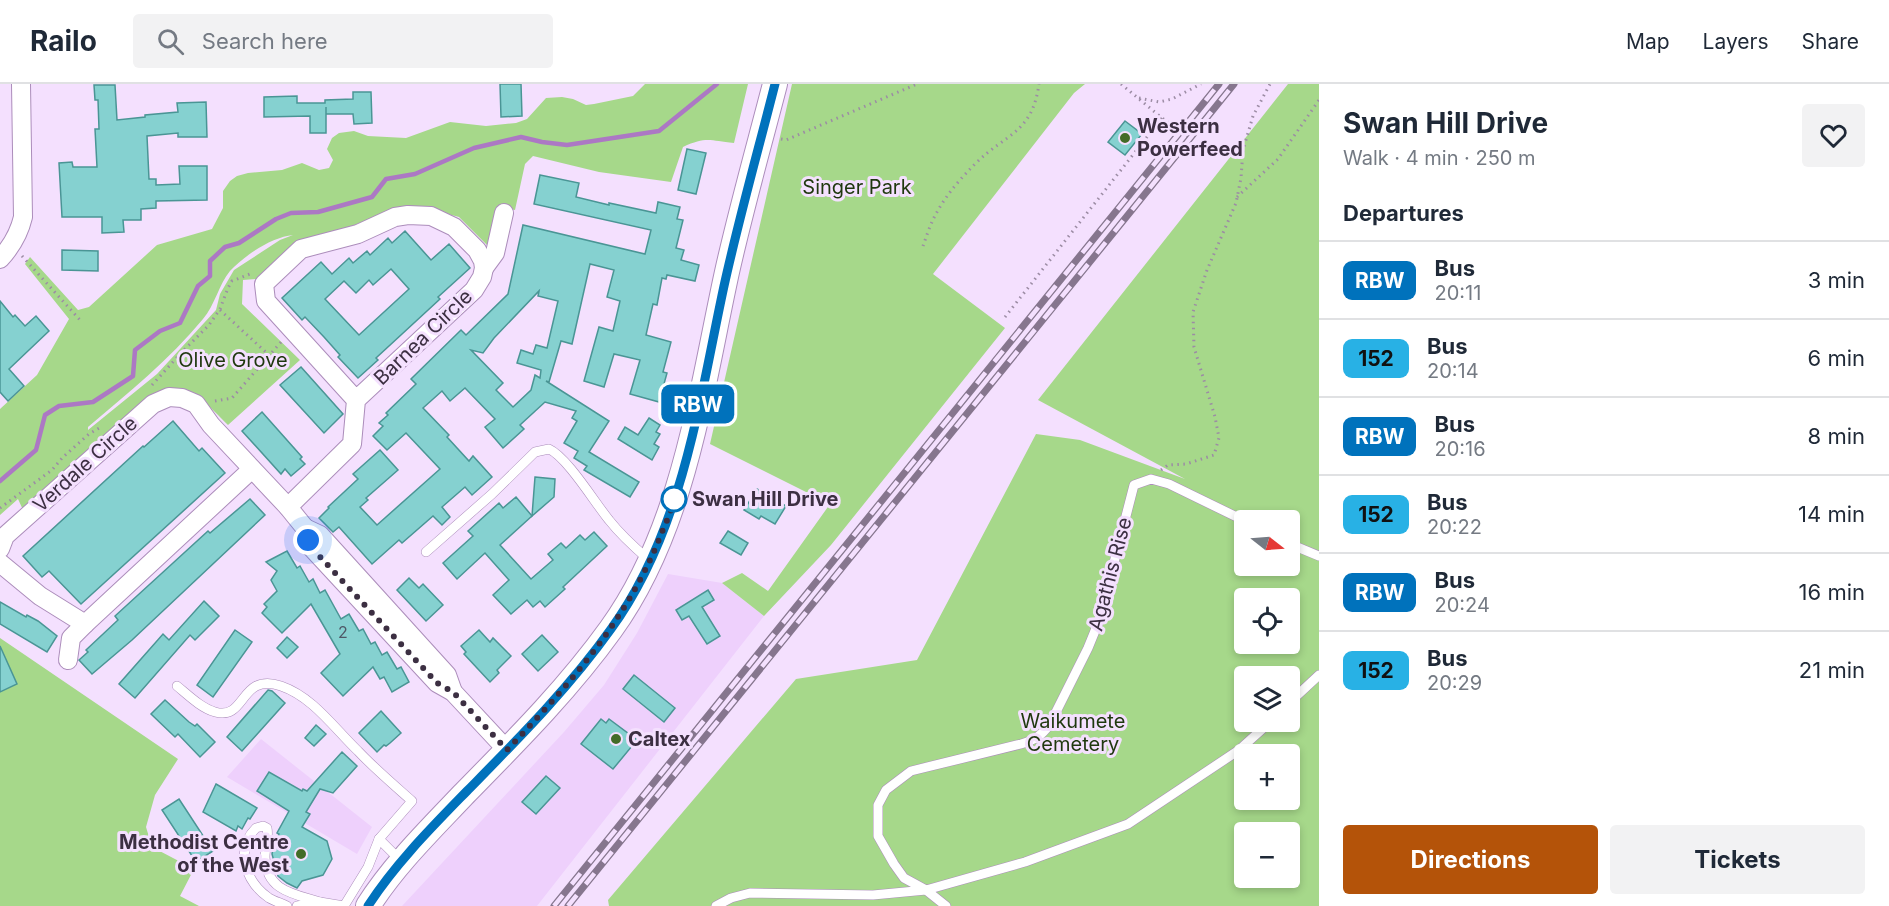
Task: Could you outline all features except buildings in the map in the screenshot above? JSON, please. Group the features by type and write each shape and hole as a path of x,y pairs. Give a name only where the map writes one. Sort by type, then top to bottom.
{"main road":[{"path":"368,906 425,834 554,701 612,628 650,561 673,503 688,451 730,260 775,84"}],"street":[{"path":"0,259 12,246 23,216 21,84"},
{"name":"Barnea Circle","path":"484,268 495,254 504,213"},
{"name":"Barnea Circle","path":"288,507 351,444 356,400 474,290 482,278 483,261 477,250 453,227 430,216 394,217 358,234 301,249 264,285 266,301 356,400"},
{"name":"Verdale Circle","path":"0,549 5,536 153,404 169,397 182,398 196,404 211,425 252,469"},
{"path":"68,660 71,638 252,469 305,528 310,546 367,597 447,675 453,692 507,750"},
{"path":"0,563 40,596 85,624"}],"lane":[{"path":"426,552 492,494 535,452 549,449 562,458 610,521 629,543 650,561"},
{"path":"1151,479 1181,488 1234,515"},
{"name":"Agathis Rise","path":"926,890 904,878 878,836 878,805 886,790 911,771 1035,740 1043,733 1050,724 1088,648 1099,621 1134,485 1151,479"},
{"path":"1300,548 1319,556"},
{"path":"1300,693 1319,675"},
{"path":"177,686 199,703 220,713 234,710 251,688 260,684 278,685 302,696 359,753 412,801 379,839 368,867 344,906 285,892 278,886 272,880 265,860 267,828 263,826 256,828 244,847 245,866 259,888 269,898 287,906"},
{"path":"716,906 731,898 750,893 873,895 926,890 1024,862 1128,824 1239,750 1258,732"},
{"path":"379,839 402,861"},
{"path":"926,890 946,906"},
{"path":"297,906 320,902"}],"path":[{"path":"762,136 786,140 917,84"},
{"path":"923,246 937,211 954,187 976,164 1024,124 1035,106 1039,84"},
{"path":"1121,84 1191,139"},
{"path":"1137,97 1159,102 1172,99 1201,84"},
{"path":"1151,479 1168,465 1186,464 1214,455 1219,438 1194,347 1194,312 1207,270 1237,197 1243,150 1253,116 1270,84"},
{"path":"1237,197 1278,159 1319,100"},
{"path":"1005,317 1162,118"},
{"path":"21,254 80,320"},
{"path":"149,388 209,325 220,309 232,281 253,273"},
{"path":"220,309 270,356"},
{"path":"210,402 232,398 285,338"},
{"path":"0,508 52,470 89,434 107,423"}],"shaded area":[{"path":"668,574 722,583 764,616 537,906 402,906 564,732 604,685 637,633"},
{"path":"261,739 372,827 357,854 227,777"}],"green space":[{"name":"Olive Grove","path":"645,84 748,84 734,143 703,140 683,147 671,182 599,172 533,156 525,164 515,210 498,207 488,246 459,217 418,206 402,207 349,227 295,243 256,279 243,280 242,304 300,360 228,425 205,402 188,392 168,390 156,393 24,512 18,499 0,515 0,409 37,375 69,319 25,264 30,257 78,310 89,307 157,245 212,229 223,208 223,191 237,176 282,170 302,163 319,170 329,168 333,160 327,149 332,138 339,133 354,131 368,136 406,138 450,122 486,126 516,123 527,119 546,98 562,97 586,105 633,96","holes":["293,235 280,240 234,270 220,294 216,310 157,374 88,430 88,427 148,376 190,334 207,313 226,276 236,265 268,243"]},
{"name":"Singer Park","path":"792,84 1085,84 1074,93 933,274 1005,328 831,545 764,616 722,583 742,573 768,591 830,504 710,444"},
{"name":"Waikumete Cemetery","path":"1288,84 1319,84 1319,906 609,906 608,900 796,679 917,660 1036,434 1080,440 1185,479 1038,400"},
{"path":"0,638 178,759 155,795 146,827 152,847 194,869 180,896 199,906 0,906"}],"waterway":[{"path":"0,481 36,450 45,415 59,406 93,402 133,376 135,350 160,331 180,323 198,286 210,276 210,261 225,247 239,243 276,219 291,213 318,212 372,197 386,179 415,174 474,148 521,137 567,145 659,131 717,84"}],"railway":[{"path":"554,906 1219,84"},
{"path":"568,906 1234,84"}],"bus line":[{"name":"RBW","path":"368,906 425,834 554,701 612,628 650,559 673,503 688,451 730,260 775,84"}],"place":[{"name":"Western Powerfeed","path":"1125,138"},
{"name":"Swan Hill Drive","path":"674,499"},
{"name":"Caltex","path":"616,739"},
{"name":"Methodist Centre of the West","path":"301,854"}],"route":[{"path":"308,540 310,546 437,683 453,692 507,750 554,701 612,628 650,559 674,499"}]}
